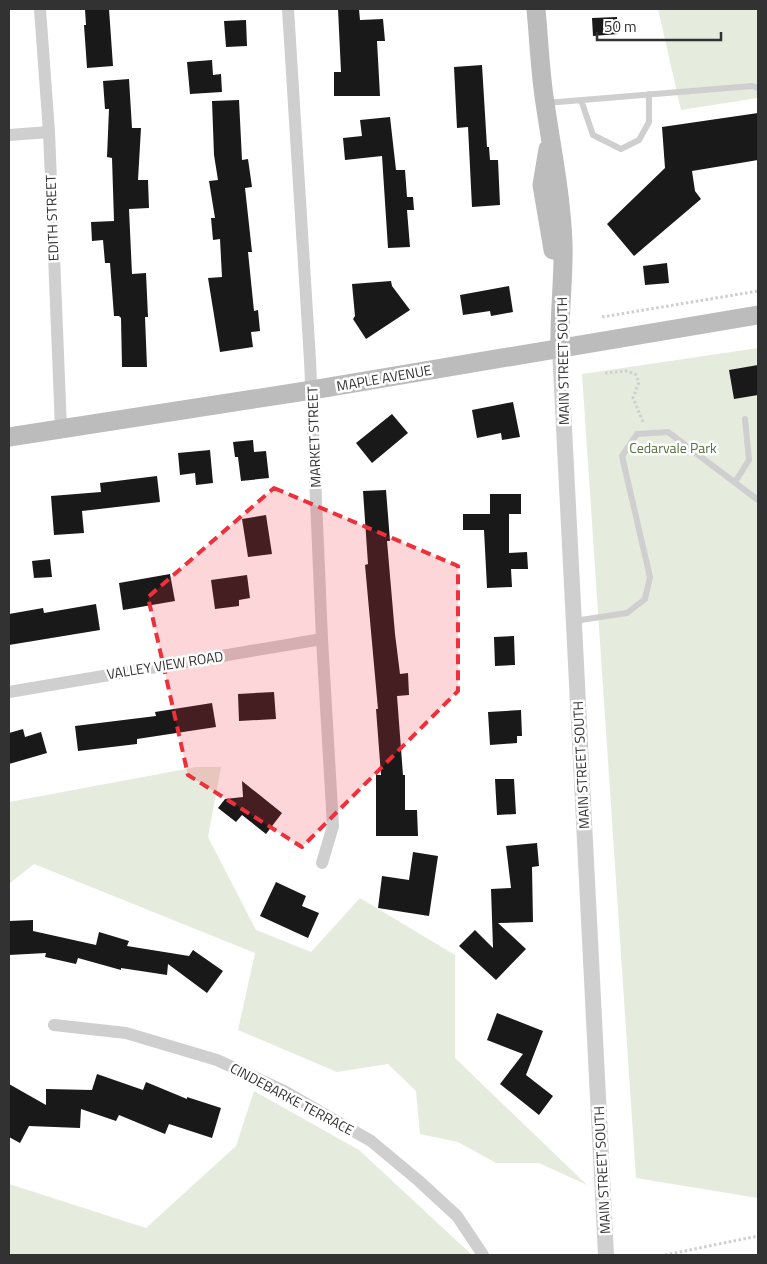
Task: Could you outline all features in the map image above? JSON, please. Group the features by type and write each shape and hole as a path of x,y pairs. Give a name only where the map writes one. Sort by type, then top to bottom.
{"main road":[{"name":"MAIN STREET SOUTH","path":"536,9 545,103 551,130 542,185 552,249 562,276 560,349"},
{"name":"MAPLE AVENUE","path":"9,437 312,390 758,315"}],"street":[{"name":"EDITH STREET","path":"40,9 48,132 61,428"},
{"name":"MARKET STREET","path":"288,9 312,390 322,639 333,826 322,863"},
{"path":"9,135 48,132"},
{"name":"MAIN STREET SOUTH","path":"560,349 606,1255"},
{"name":"VALLEY VIEW ROAD","path":"9,692 322,639"},
{"name":"CINDEBARKE TERRACE","path":"54,1025 126,1033 217,1060 284,1091 372,1141 406,1169 457,1216 483,1255"}],"lane":[{"path":"545,103 752,86 758,88"},
{"path":"581,100 593,135 621,148 639,140 649,122 649,94"},
{"path":"735,482 749,460 745,419"},
{"path":"574,621 627,613 645,599 650,577 622,456 637,434 668,432 758,500"}],"path":[{"path":"602,317 758,292"},
{"path":"605,374 626,371 635,374 639,382 633,398 648,433"},
{"path":"665,1255 758,1236"}],"highlighted area":[{"path":"274,488 458,566 458,691 302,847 188,775 148,597"}],"green space":[{"path":"658,9 758,9 758,98 681,110"},
{"name":"Cedarvale Park","path":"758,348 758,1198 636,1178 582,374"},
{"path":"197,767 221,767 208,837 256,930 311,952 360,898 455,955 455,1058 587,1185 539,1163 496,1163 458,1142 420,1134 416,1091 388,1064 337,1072 238,1030 255,953 34,864 9,884 9,802"},
{"path":"254,1091 359,1150 472,1255 9,1255 9,1184 146,1228 236,1146"}],"building":[{"path":"85,9 109,9 113,66 87,68 84,25 86,25"},
{"path":"338,9 359,9 360,20 383,19 385,41 377,41 380,96 334,96 334,72 341,72"},
{"path":"617,17 618,34 593,36 592,18"},
{"path":"246,20 247,46 226,47 224,21"},
{"path":"212,60 213,75 221,74 222,92 190,94 187,62"},
{"path":"482,65 487,147 489,147 490,160 498,160 500,205 472,207 468,127 457,128 454,67"},
{"path":"129,79 132,128 141,128 138,180 148,180 149,208 129,209 132,274 146,273 148,317 145,317 147,367 122,367 121,318 114,316 110,263 105,263 103,240 92,241 91,222 114,221 112,158 107,157 109,109 105,109 103,81"},
{"path":"239,100 242,160 248,159 252,187 245,188 252,252 248,252 254,311 258,310 260,331 251,332 253,347 220,352 208,278 222,277 220,239 213,240 211,218 215,218 209,181 218,180 214,155 212,101"},
{"path":"758,113 758,160 692,171 695,191 701,199 634,256 607,224 665,168 662,127"},
{"path":"390,117 396,170 405,170 407,197 413,197 414,210 407,210 410,247 388,248 382,156 345,160 343,138 362,136 360,120"},
{"path":"667,263 669,283 645,285 643,266"},
{"path":"391,281 392,286 410,310 366,339 353,319 355,316 352,284"},
{"path":"509,286 513,312 491,316 490,311 463,315 460,295"},
{"path":"758,365 758,395 734,399 729,370"},
{"path":"513,402 520,437 502,440 501,433 477,438 472,410"},
{"path":"392,414 408,433 372,463 356,443"},
{"path":"253,440 254,452 266,451 269,478 241,481 238,457 235,457 233,442"},
{"path":"210,450 213,483 196,485 195,473 180,475 178,453"},
{"path":"157,476 160,502 82,511 84,533 54,535 51,496 101,492 100,483"},
{"path":"386,490 390,541 387,541 395,634 400,674 408,673 409,695 397,696 403,775 405,775 405,810 417,810 418,836 376,836 376,775 381,775 376,709 378,709 365,565 368,564 363,491"},
{"path":"490,494 521,494 521,514 509,514 509,553 527,552 528,569 511,569 512,587 487,588 484,530 463,530 463,514 490,514"},
{"path":"266,515 272,554 248,557 242,519"},
{"path":"50,559 52,577 34,578 32,561"},
{"path":"170,574 175,601 123,610 119,583"},
{"path":"247,575 250,598 239,600 239,606 215,609 211,580"},
{"path":"96,604 100,630 9,645 9,614 43,608 44,613"},
{"path":"514,636 515,665 495,666 494,637"},
{"path":"274,692 276,719 239,721 238,694"},
{"path":"212,703 216,727 137,739 137,744 78,751 75,726 156,716 155,712"},
{"path":"521,710 522,736 517,736 517,743 490,745 488,712"},
{"path":"23,729 25,737 41,732 47,753 9,764 9,733"},
{"path":"495,779 514,779 516,814 497,815"},
{"path":"242,781 282,813 266,834 242,815 236,822 218,808 225,799 243,797"},
{"path":"537,843 539,866 532,867 533,922 498,923 526,949 496,980 459,946 475,930 493,948 491,889 511,888 506,846"},
{"path":"413,852 438,856 429,916 378,908 382,876 409,880"},
{"path":"276,882 306,896 302,906 319,913 308,938 260,916"},
{"path":"33,920 33,931 96,945 99,932 129,941 127,946 189,956 193,950 223,971 207,993 168,964 167,975 121,968 121,970 78,958 76,964 45,957 46,953 9,955 9,921"},
{"path":"497,1013 543,1031 526,1075 553,1096 539,1115 500,1084 523,1054 487,1040"},
{"path":"97,1074 143,1090 146,1082 187,1099 187,1097 221,1108 212,1138 169,1124 165,1134 119,1115 116,1121 81,1109 80,1128 29,1126 20,1143 9,1137 9,1084 46,1105 46,1089 92,1090"}]}
